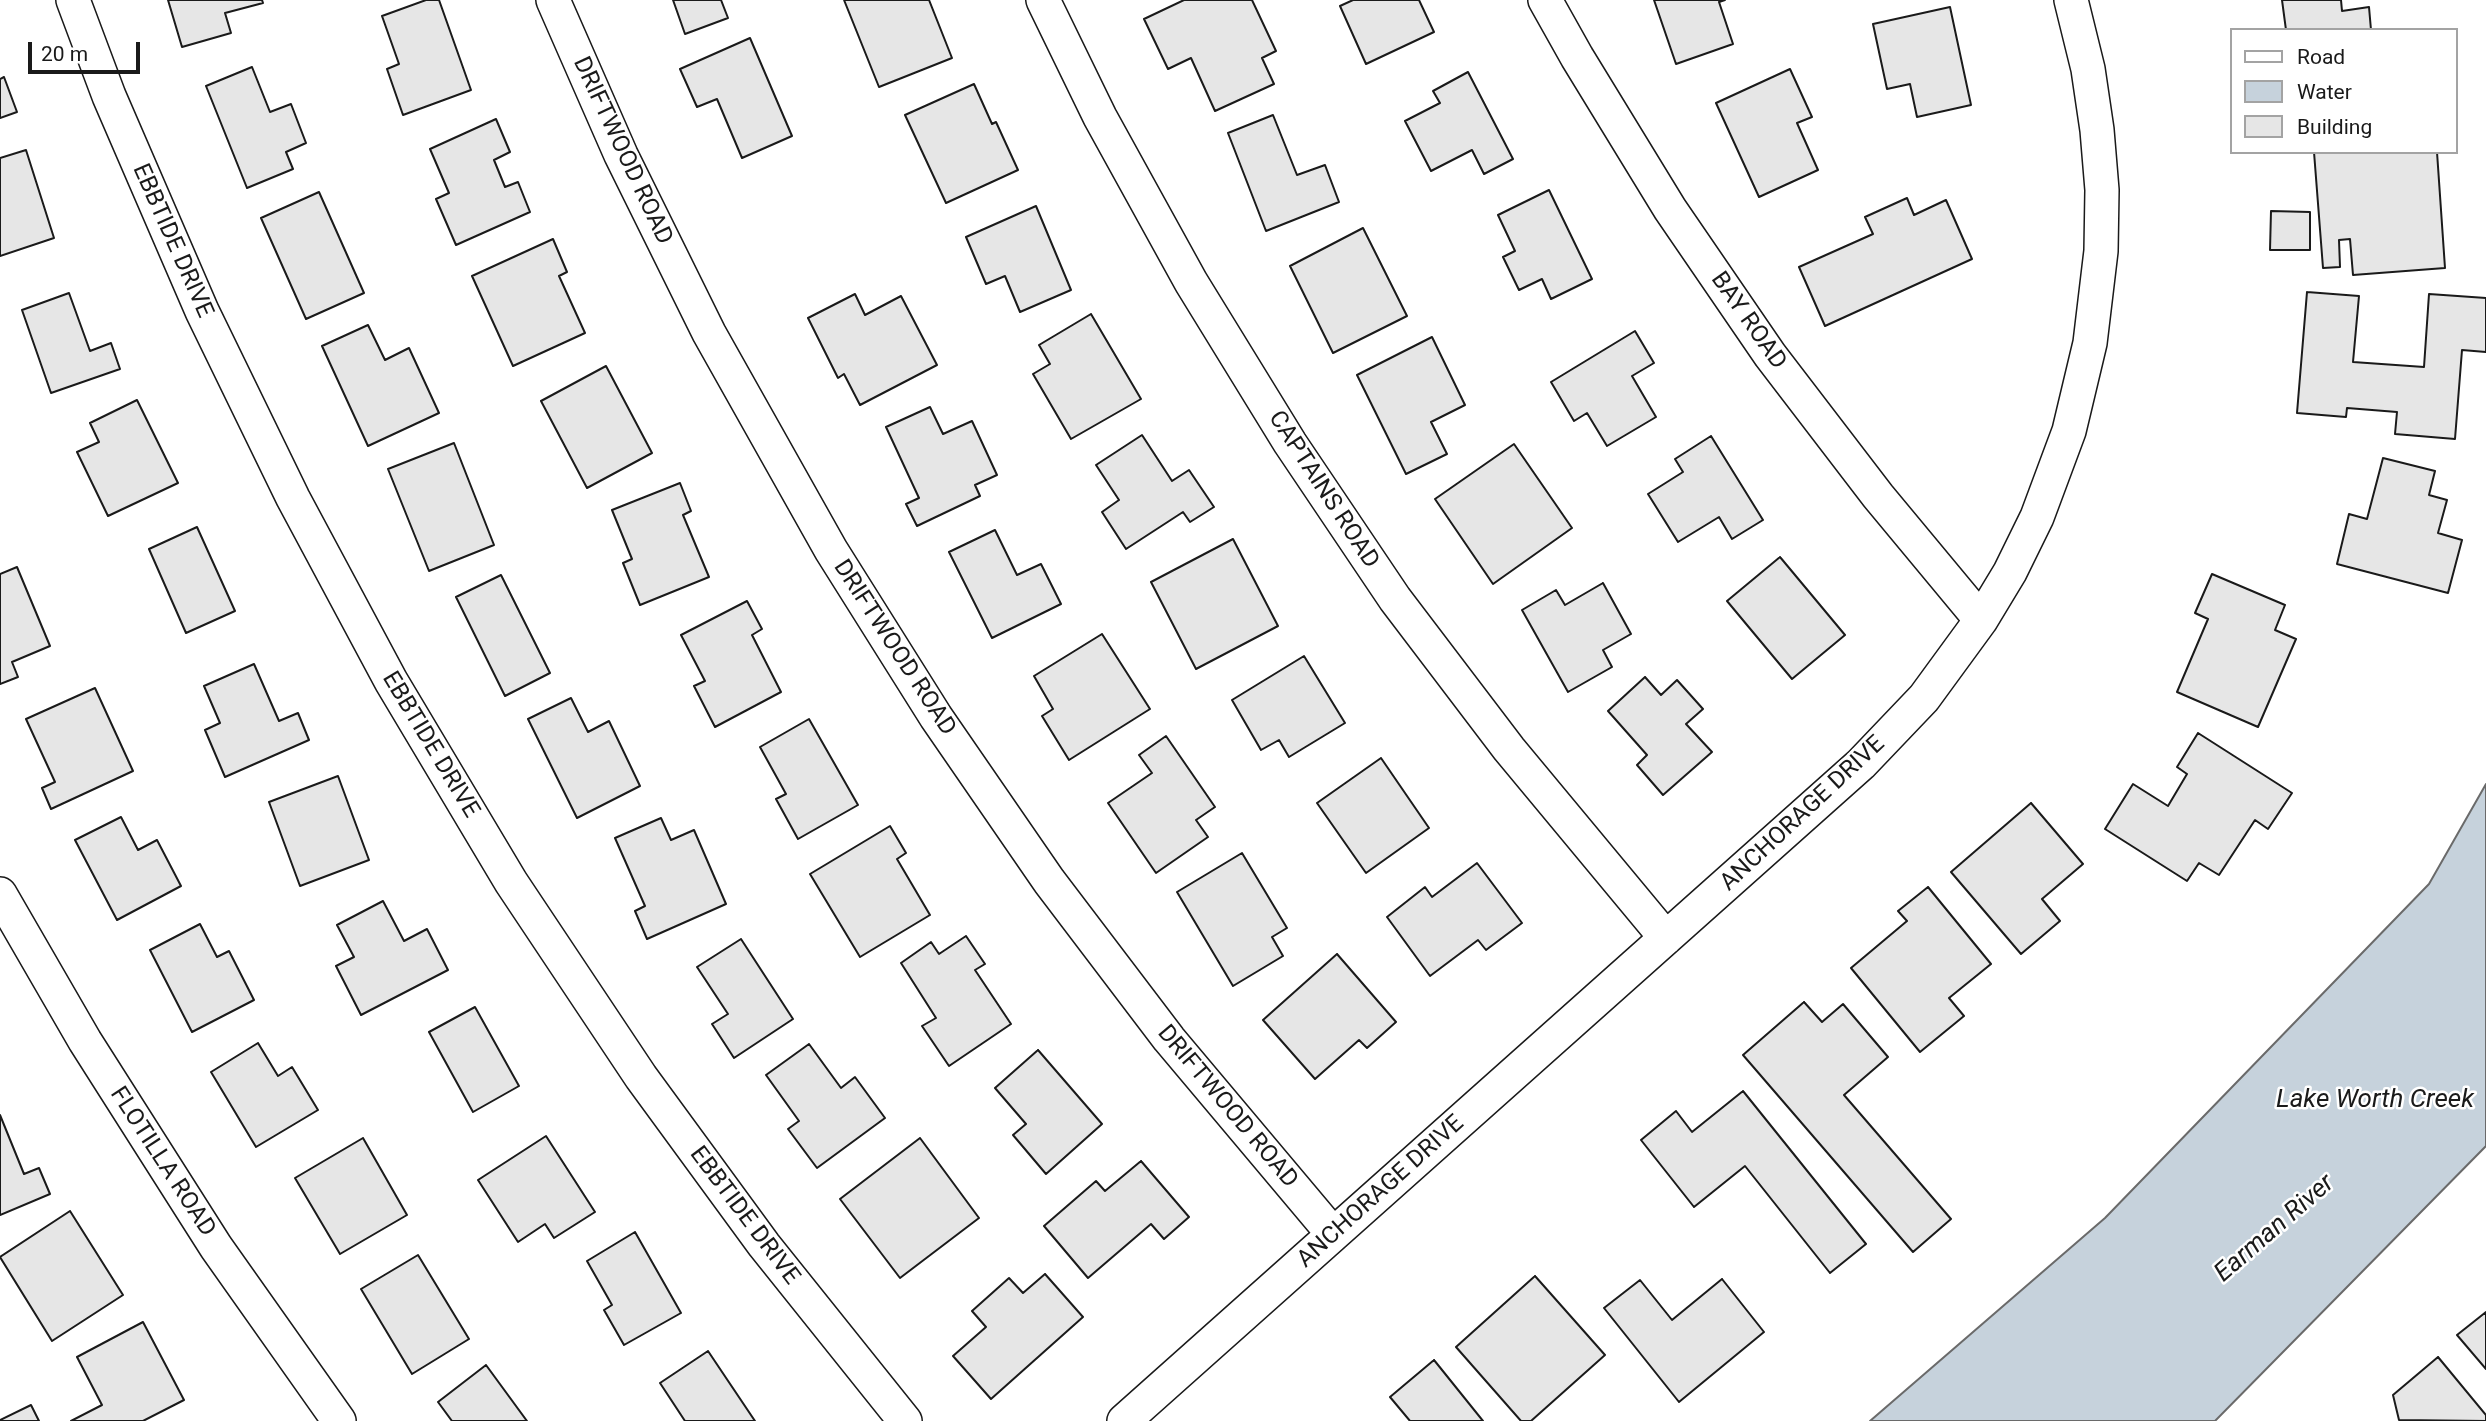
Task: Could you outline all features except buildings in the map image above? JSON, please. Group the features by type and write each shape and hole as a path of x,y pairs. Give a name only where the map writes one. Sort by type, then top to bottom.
{"street":[{"name":"EBBTIDE DRIVE","path":"73,0 109,96 202,311 293,498 391,681 511,882 641,1077 764,1245 905,1421"},
{"name":"DRIFTWOOD ROAD","path":"553,0 621,155 709,333 831,550 929,706 1049,881 1169,1039 1333,1234"},
{"name":"CAPTAINS ROAD","path":"1043,0 1100,117 1191,282 1290,443 1395,599 1509,749 1666,938"},
{"name":"BAY ROAD","path":"1545,0 1577,58 1670,209 1770,355 1878,496 1981,620"},
{"name":"ANCHORAGE DRIVE","path":"1124,1421 1861,764 1924,698 1981,620 2010,572 2037,517 2069,431 2090,343 2101,251 2102,190 2088,69 2071,0"},
{"name":"FLOTILLA ROAD","path":"0,894 85,1041 216,1247 332,1419"}],"water":[{"name":"Lake Worth Creek","path":"2486,784 2486,1146 2215,1421 1870,1421 2105,1218 2429,884"}],"water label":[{"name":"Earman River","path":"2275,1229"}]}
